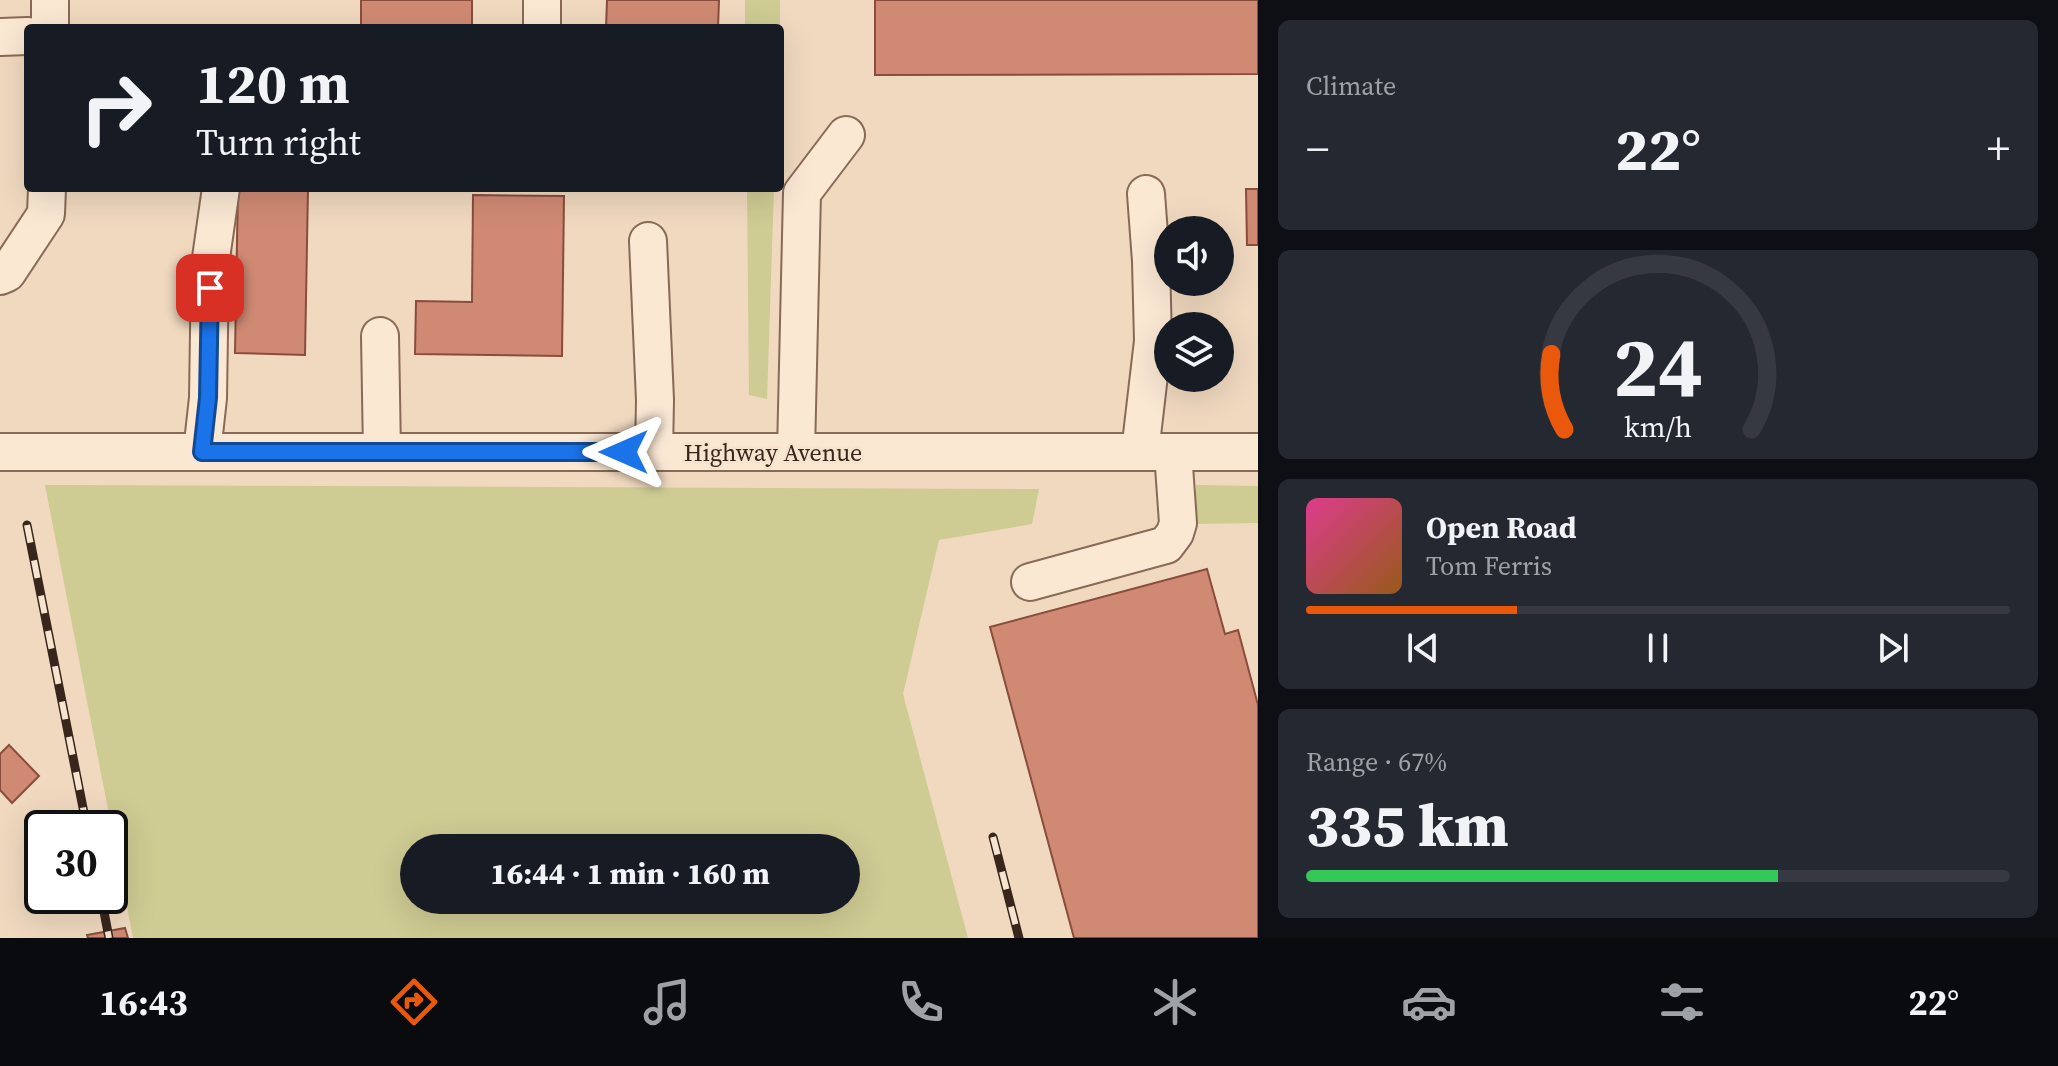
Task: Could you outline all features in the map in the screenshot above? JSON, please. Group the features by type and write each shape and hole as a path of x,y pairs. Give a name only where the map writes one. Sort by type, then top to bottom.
{"street":[{"path":"50,0 50,24"},
{"path":"542,0 542,24"},
{"path":"0,37 24,36"},
{"path":"796,452 802,193 846,135"},
{"path":"0,276 7,273 46,214 47,192"},
{"path":"202,452 208,398 210,265 220,192"},
{"path":"1030,582 1166,545 1178,523 1156,452 1151,261 1146,194"},
{"path":"648,241 655,400 654,452"},
{"path":"380,336 382,452"},
{"name":"Highway Avenue","path":"0,452 1258,452"}],"shaded area":[{"path":"745,0 780,0 780,24 745,24"},
{"path":"747,192 774,192 767,399 749,395"},
{"path":"45,485 1039,489 1032,524 939,540 903,694 968,938 133,938 128,912 128,810 108,810"},
{"path":"1196,485 1258,486 1258,523 1196,524"}],"building":[{"path":"361,0 472,0 472,24 361,24"},
{"path":"607,0 719,0 718,24 606,24"},
{"path":"875,0 1258,0 1258,74 875,75"},
{"path":"1246,189 1258,189 1258,245 1247,245"},
{"path":"238,192 308,192 305,355 235,353"},
{"path":"473,195 564,196 562,356 415,354 416,301 472,302"},
{"path":"1207,569 1225,634 1238,630 1258,705 1258,938 1074,938 990,627"},
{"path":"9,745 39,776 12,803 0,790 0,754"},
{"path":"125,928 128,938 88,938 87,935"}],"railway":[{"path":"27,525 83,810"},
{"path":"993,837 1019,938"},
{"path":"104,914 109,938"}],"route":[{"path":"210,288 208,398 202,452 624,452"}]}
